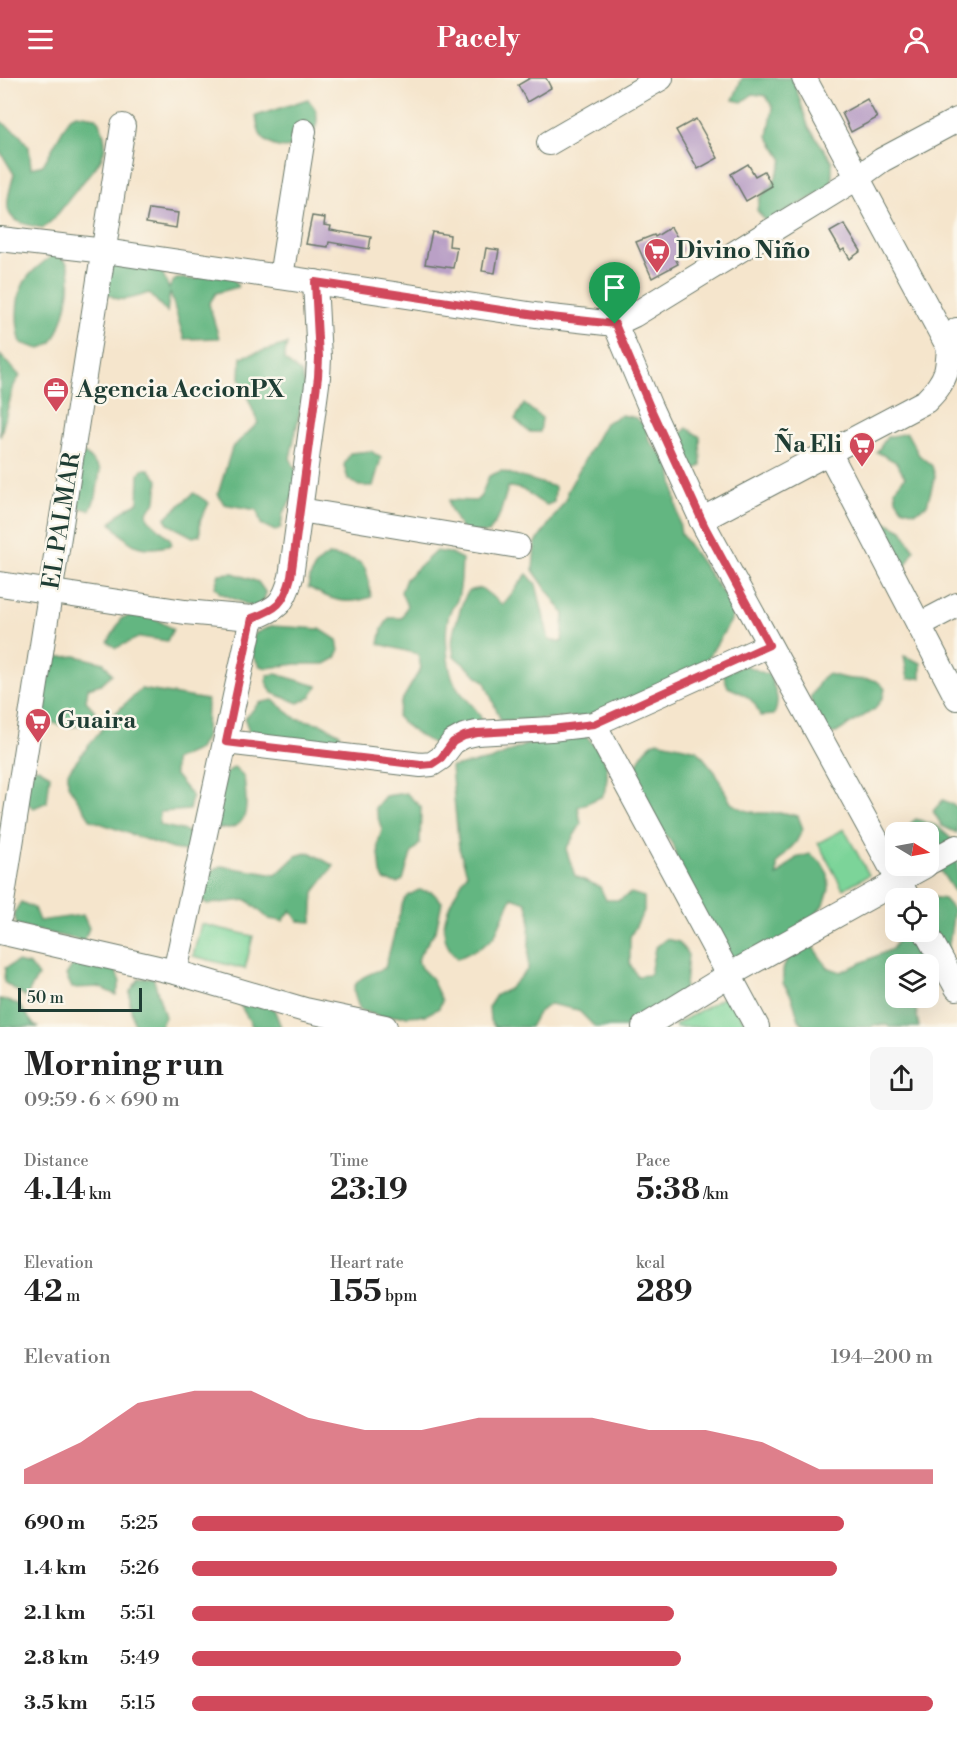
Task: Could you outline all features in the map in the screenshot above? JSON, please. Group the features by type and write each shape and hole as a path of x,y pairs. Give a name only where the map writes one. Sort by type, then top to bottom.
{"street":[{"path":"549,143 661,78"},
{"path":"701,520 926,401 942,384 948,362 953,339 857,178 804,78"},
{"path":"0,239 105,251 542,316 613,323 634,315 857,178 892,154 957,120"},
{"name":"EL PALMAR","path":"0,915 123,126"},
{"path":"280,277 304,131"},
{"path":"0,584 185,612 252,618 279,605 287,595 291,577 318,377 315,282"},
{"path":"613,323 701,520 902,888"},
{"path":"829,452 957,698"},
{"path":"300,510 518,546"},
{"path":"919,625 957,605"},
{"path":"175,972 252,618"},
{"path":"226,742 421,765 432,764 441,758 453,742 464,736 594,724 769,645"},
{"path":"594,724 757,1027"},
{"path":"939,857 957,847"},
{"path":"905,888 916,876"},
{"path":"644,1027 729,975 885,899"},
{"path":"0,932 175,972 302,1019 385,1027"},
{"path":"932,942 957,988"}],"green space":[{"path":"742,78 793,78 808,126 832,161 832,187 766,222 757,210 760,197 772,186 783,160 768,136 773,108 766,96 753,94 742,102 733,100"},
{"path":"308,99 315,110 317,122 307,140 298,145 277,147 260,134 256,116"},
{"path":"76,114 96,117 105,140 101,158 56,216 43,228 19,222 9,212 8,197 14,174 0,151 0,121 19,134 29,147 31,168 43,165 70,117"},
{"path":"154,251 169,289 178,278 199,278 215,265 229,270 238,287 216,293 209,304 219,338 184,339 170,292 167,312 149,293 125,299 114,298 94,283 94,271"},
{"path":"54,254 66,262 69,269 69,290 64,315 56,335 51,343 40,349 21,343 17,321 20,291 29,276"},
{"path":"287,344 284,360 301,373 305,387 290,458 302,483 283,513 281,527 275,531 261,524 257,510 224,504 218,494 232,448 258,423 240,378 241,357"},
{"path":"0,355 20,376 14,385 0,437"},
{"path":"524,404 542,418 540,432 529,432 515,419"},
{"path":"622,415 636,418 646,427 649,441 670,463 681,534 732,606 732,619 708,658 687,679 583,717 501,721 485,682 454,656 452,643 454,630 462,604 468,591 481,588 503,605 527,574 536,584 549,640 562,642 564,614 533,570 535,544 567,498 567,492 605,423"},
{"path":"687,428 700,437 701,466 686,474 674,440"},
{"path":"907,433 919,455 932,466 935,476 927,505 915,512 902,508 896,499 895,489 905,477 896,462 877,452 887,437"},
{"path":"371,451 381,458 373,486 359,486 348,479 344,465 350,453"},
{"path":"72,454 86,454 100,470 96,497 90,510 70,506"},
{"path":"142,469 149,469 158,480 156,501 147,512 148,519 170,539 172,545 151,548 137,546 125,538 111,523 120,513 138,502 139,475"},
{"path":"501,471 555,487 554,502 547,505 521,489 508,487 500,514 489,533 463,532 449,506 449,500 476,501 481,496 489,476"},
{"path":"194,493 209,503 200,521 200,535 193,537 168,524 165,518"},
{"path":"886,522 902,530 914,550 905,567 893,561 885,542"},
{"path":"436,551 450,553 462,559 459,595 448,619 446,638 448,659 455,684 481,717 486,734 449,746 439,745 418,735 397,716 401,702 421,668 418,654 379,644 382,629 389,618 402,618 407,606 401,592 406,579"},
{"path":"329,555 362,564 368,576 371,597 353,601 338,600 308,587 314,568"},
{"path":"233,573 258,582 266,593 260,610 220,593 215,587 219,574"},
{"path":"135,614 149,615 173,629 167,641 140,637 116,648 108,642 122,618"},
{"path":"271,626 320,629 337,640 339,651 336,658 325,664 296,664 267,668 260,666 251,654 254,634"},
{"path":"76,656 104,663 112,674 101,684 88,688 86,701 95,711 90,722 65,726 42,718 27,708 50,658"},
{"path":"904,656 921,663 921,678 908,679"},
{"path":"744,665 769,675 777,699 774,715 760,716 752,701 728,687 723,674"},
{"path":"276,674 317,686 311,697 299,703 272,693 266,681 268,675"},
{"path":"827,674 849,679 874,680 885,689 883,697 875,709 836,733 822,734 810,698"},
{"path":"141,689 207,700 206,736 199,749 174,760 174,774 192,796 189,810 160,812 159,825 186,831 195,841 186,851 172,849 91,820 68,785 68,772 111,717"},
{"path":"273,700 295,718 322,724 340,734 342,743 337,749 285,755 249,732 245,719 259,703"},
{"path":"585,735 602,756 607,769 607,777 603,796 578,807 581,824 566,849 575,876 600,887 606,900 619,900 631,893 644,897 644,911 630,937 630,964 637,976 650,975 655,948 666,939 679,942 688,955 684,996 666,1015 628,1027 595,1027 578,1010 550,1004 538,1013 530,1027 495,1027 490,1021 489,1006 496,995 509,989 528,969 530,915 526,902 512,897 494,937 483,946 457,959 449,948 444,927 446,916 467,873 459,848 451,767 491,760 525,745"},
{"path":"657,741 697,750 715,772 731,803 744,810 798,816 803,829 796,842 777,863 777,876 796,858 810,854 821,862 828,874 829,889 825,902 808,925 772,946 731,958 702,934 682,913 674,892 676,857 673,845 629,797 640,758"},
{"path":"234,767 244,776 245,813 237,825 216,828 224,775"},
{"path":"38,768 50,775 47,802 34,808 12,792 25,771"},
{"path":"406,793 421,807 420,843 411,854 403,880 397,883 384,880 381,873 378,843 382,830 375,808 385,796"},
{"path":"943,800 957,807 957,833 942,826 933,811"},
{"path":"939,828 957,844 957,896 939,870"},
{"path":"844,829 869,875 843,889 818,843"},
{"path":"309,852 334,866 314,892 312,922 298,921 291,910 283,921 269,919 247,900 207,904 196,895 210,872 221,866 276,875 296,856"},
{"path":"419,890 432,892 442,902 436,930 418,961 421,968 431,978 442,1001 439,1008 426,1015 381,1017 360,1010 354,990 355,985 366,976 385,968 403,902 407,896"},
{"path":"939,898 944,899 954,910 948,951 938,954 885,954 885,1008 916,1008 919,1027 873,1025 872,1027 806,1027 799,1020 791,995 783,983 783,970 788,956 797,946 811,944 827,967 841,972 892,949 897,942 939,942"},
{"path":"21,902 34,908 39,921 83,915 89,928 84,941 17,926 14,913"},
{"path":"201,924 253,936 245,969 193,956"},
{"path":"17,962 30,965 38,976 26,997 4,982 5,968"},
{"path":"74,963 115,969 120,982 116,995 99,987 72,988 66,975"},
{"path":"153,977 165,1017 160,1027 140,1027 134,1023 130,991 139,979"},
{"path":"729,994 747,1027 676,1027 675,1025"},
{"path":"0,999 18,1004 35,1026 39,1027 0,1027"},
{"path":"237,1000 274,1009 281,1027 253,1027"}],"building":[{"path":"530,78 546,78 551,88 527,102 518,85"},
{"path":"867,99 877,118 851,132 842,113"},
{"path":"696,119 718,158 698,169 676,130"},
{"path":"748,164 755,176 764,171 772,186 746,201 731,174"},
{"path":"149,209 178,213 176,228 146,223"},
{"path":"312,216 325,218 324,225 331,226 330,230 371,237 369,249 329,242 328,247 306,244"},
{"path":"844,224 861,251 850,259 844,249 841,251 830,232"},
{"path":"671,227 684,250 674,256 678,264 652,278 636,242 654,235 655,237"},
{"path":"432,232 450,235 449,246 457,247 453,268 425,264"},
{"path":"486,248 499,250 495,273 482,271"}],"place":[{"name":"Divino Niño","path":"657,274"},
{"name":"Agencia AccionPX","path":"56,413"},
{"name":"Ña Eli","path":"862,468"},
{"name":"Guaira","path":"38,744"}],"route":[{"path":"315,282 542,316 615,324 705,527 769,645 594,724 464,736 453,742 441,758 432,764 421,765 226,742 252,618 279,605 287,595 291,577 318,377 315,282"}]}
